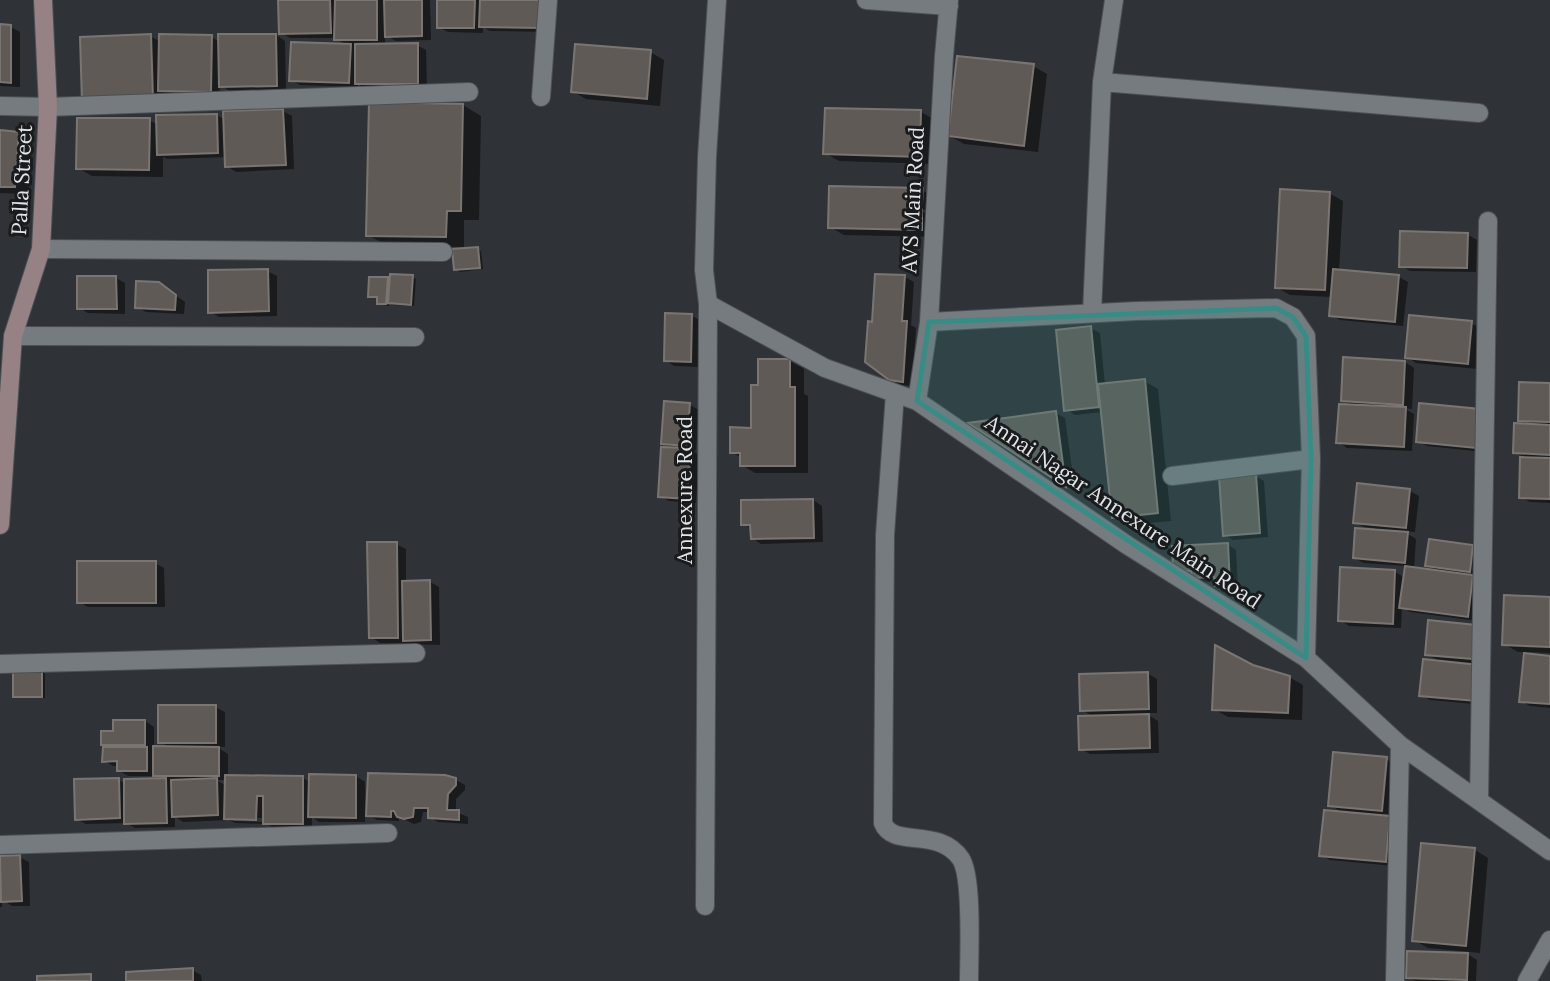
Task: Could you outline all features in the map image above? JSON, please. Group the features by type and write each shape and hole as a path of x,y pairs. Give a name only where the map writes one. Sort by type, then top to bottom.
{"street":[{"name":"Palla Street","path":"0,525 13,336 41,249 48,107 43,0"},
{"path":"541,97 548,0"},
{"name":"Annexure Road","path":"705,906 708,304 704,270 707,158 717,0"},
{"path":"866,0 949,3"},
{"path":"1092,313 1102,82 1114,0"},
{"name":"AVS Main Road","path":"917,401 929,322 949,3"},
{"path":"1102,82 1479,113"},
{"path":"0,106 48,107 469,92"},
{"path":"1479,801 1488,221"},
{"path":"41,249 443,252"},
{"path":"708,304 825,368 917,401"},
{"path":"929,322 1276,307 1293,317 1306,335 1311,459 1306,658"},
{"path":"13,336 415,337"},
{"path":"895,393 885,535 883,823 889,832 942,842 950,846 961,859 968,878 969,981"},
{"name":"Annai Nagar Annexure Main Road","path":"917,401 1127,545 1306,658 1400,745 1550,851"},
{"path":"1172,476 1311,459"},
{"path":"0,664 416,653"},
{"path":"1395,981 1400,745"},
{"path":"0,845 388,833"},
{"path":"1527,981 1550,940"}],"highlighted area":[{"path":"1276,308 1293,317 1306,336 1311,459 1306,658 917,401 929,322"}],"building":[{"path":"278,0 330,0 331,33 279,34"},
{"path":"335,0 377,0 377,40 334,40"},
{"path":"384,0 422,0 422,36 385,37"},
{"path":"437,0 475,0 474,28 437,28"},
{"path":"480,0 542,0 541,28 479,27"},
{"path":"0,24 11,25 11,83 0,82"},
{"path":"151,34 153,99 82,102 80,37"},
{"path":"159,34 212,35 211,92 158,91"},
{"path":"218,34 276,34 277,86 219,87"},
{"path":"291,42 351,44 349,83 289,81"},
{"path":"418,43 418,84 355,84 355,44"},
{"path":"575,44 651,50 647,99 571,92"},
{"path":"957,56 1034,64 1024,146 948,136"},
{"path":"369,102 463,104 461,211 447,211 446,237 366,236"},
{"path":"825,108 921,110 920,157 823,154"},
{"path":"283,109 286,165 225,167 223,111"},
{"path":"217,114 218,153 157,155 156,115"},
{"path":"77,118 150,118 149,170 76,169"},
{"path":"0,130 19,132 15,187 0,187"},
{"path":"829,186 923,188 922,203 911,203 911,209 922,209 922,230 828,228"},
{"path":"1280,189 1330,192 1325,290 1275,288"},
{"path":"1400,231 1468,233 1467,268 1399,267"},
{"path":"478,247 480,268 454,270 452,249"},
{"path":"268,269 269,311 208,313 208,270"},
{"path":"1333,269 1399,275 1395,322 1329,316"},
{"path":"390,274 413,275 411,305 388,303"},
{"path":"875,274 905,275 902,321 907,321 903,382 889,380 865,362 868,321 872,322"},
{"path":"77,276 116,276 117,309 77,309"},
{"path":"369,277 388,277 386,304 377,304 377,297 368,297"},
{"path":"136,281 159,282 176,295 175,310 135,308"},
{"path":"665,313 692,314 691,362 664,361"},
{"path":"1409,315 1472,321 1468,364 1405,358"},
{"path":"1091,326 1099,407 1064,411 1056,330"},
{"path":"1343,357 1405,361 1403,405 1341,401"},
{"path":"758,359 790,359 790,387 795,387 795,466 740,466 740,453 730,453 730,427 751,428 751,385 758,385"},
{"path":"1145,379 1158,513 1112,518 1098,384"},
{"path":"1519,382 1550,383 1550,422 1518,421"},
{"path":"664,401 690,403 687,446 661,444"},
{"path":"1419,403 1480,409 1476,448 1416,442"},
{"path":"1339,404 1406,407 1404,447 1336,443"},
{"path":"1056,411 1066,487 968,423"},
{"path":"1514,423 1550,425 1550,455 1513,453"},
{"path":"661,447 691,448 687,499 658,497"},
{"path":"1520,457 1550,458 1550,499 1519,498"},
{"path":"1256,474 1260,533 1223,536 1219,476"},
{"path":"1357,483 1410,489 1406,528 1353,523"},
{"path":"813,499 814,538 751,539 750,525 741,525 741,500"},
{"path":"1355,528 1408,532 1405,563 1353,558"},
{"path":"1429,539 1473,545 1470,572 1425,566"},
{"path":"367,542 397,542 398,638 369,638"},
{"path":"1228,543 1230,586 1215,586 1214,577 1192,578 1191,571 1173,572 1172,546"},
{"path":"77,561 156,561 156,603 77,603"},
{"path":"1405,566 1473,575 1468,617 1399,608"},
{"path":"1340,567 1395,570 1393,624 1338,621"},
{"path":"430,580 431,640 403,641 402,581"},
{"path":"1504,595 1550,597 1550,647 1502,645"},
{"path":"1428,620 1476,625 1472,659 1425,655"},
{"path":"1215,645 1253,665 1290,676 1288,713 1212,710"},
{"path":"1524,653 1550,656 1550,704 1519,702"},
{"path":"1423,659 1479,665 1476,701 1419,696"},
{"path":"13,667 42,668 42,697 13,697"},
{"path":"1148,672 1149,709 1080,711 1079,674"},
{"path":"158,705 216,705 216,743 158,743"},
{"path":"1149,714 1150,748 1079,750 1078,716"},
{"path":"113,720 145,720 145,745 101,745 101,731 113,731"},
{"path":"153,746 219,747 219,776 153,776"},
{"path":"103,747 147,747 147,771 117,771 117,761 102,762"},
{"path":"1333,752 1387,757 1382,811 1328,806"},
{"path":"368,773 445,775 456,778 456,785 448,794 447,810 459,810 459,820 428,818 428,808 414,808 413,817 404,819 397,817 394,811 391,811 391,817 366,816"},
{"path":"309,774 356,775 356,818 308,817"},
{"path":"225,775 303,776 303,824 263,824 263,796 257,796 256,820 224,819"},
{"path":"119,778 120,818 75,820 74,779"},
{"path":"166,778 167,823 124,824 124,779"},
{"path":"217,778 218,815 172,817 171,780"},
{"path":"1324,810 1390,816 1386,862 1319,856"},
{"path":"1421,843 1475,848 1466,946 1412,941"},
{"path":"20,855 22,901 1,902 0,856"},
{"path":"1407,951 1468,953 1467,980 1406,978"},
{"path":"193,968 193,981 126,981 126,972"},
{"path":"91,974 91,981 37,981 37,976"}]}
